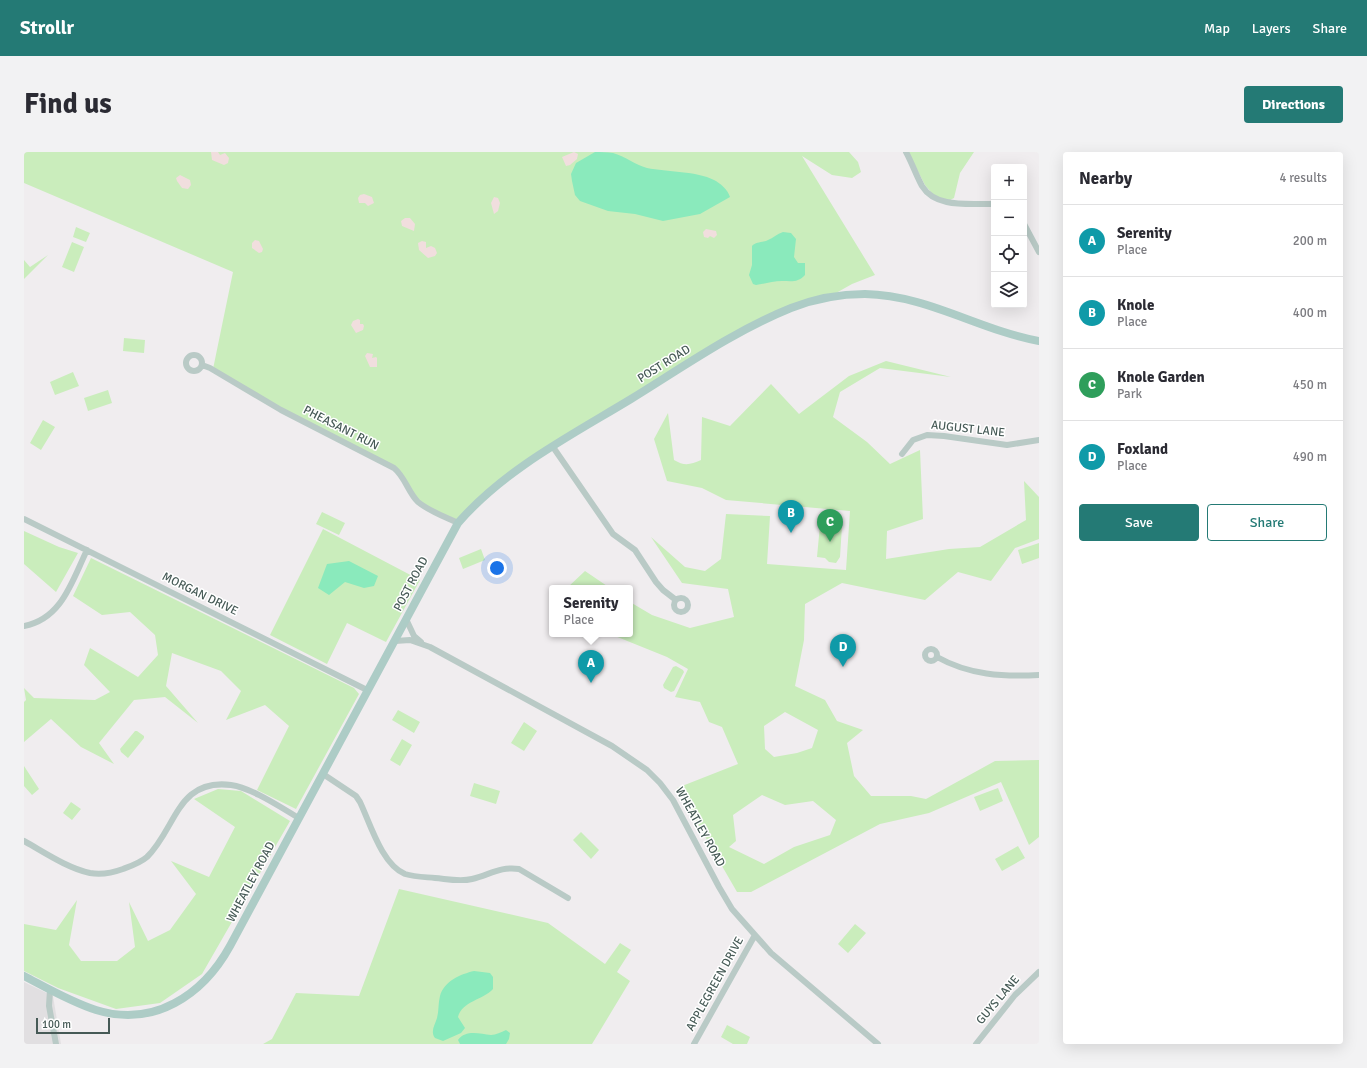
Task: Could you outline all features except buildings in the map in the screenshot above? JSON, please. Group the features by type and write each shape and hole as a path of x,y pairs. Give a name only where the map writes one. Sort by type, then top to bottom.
{"main road":[{"name":"POST ROAD","path":"395,641 458,523 476,502 496,485 553,447 728,340 790,308 829,298 866,294 901,298 940,308 1021,337 1039,341"},
{"name":"WHEATLEY ROAD","path":"24,976 50,990 97,1010 126,1014 154,1011 167,1007 189,996 211,975 221,961 395,641"}],"street":[{"path":"906,152 923,186 934,198 948,202 991,204"},
{"path":"1027,230 1039,252"},
{"name":"PHEASANT RUN","path":"202,365 210,368 281,410 394,468 400,473 418,501 430,510 458,523"},
{"name":"AUGUST LANE","path":"902,454 913,440 927,435 1007,445 1039,440"},
{"path":"553,447 613,534 634,550 656,582 663,590 676,600"},
{"name":"MORGAN DRIVE","path":"24,519 367,690"},
{"path":"24,626 39,622 51,614 61,604 87,550"},
{"name":"WHEATLEY ROAD","path":"406,619 414,636 423,643 612,746 648,770 673,800 718,887 732,909 770,953 870,1041 878,1044"},
{"name":"WHEATLEY ROAD","path":"395,641 410,640 423,643"},
{"path":"937,657 972,672 990,675 1039,675"},
{"path":"323,774 356,796 385,855 394,866 403,873 414,876 463,880 472,879 500,869 519,869 568,898"},
{"path":"24,840 80,870 99,874 120,870 137,863 152,852 175,812 184,800 199,790 222,784 242,787 299,818"},
{"name":"APPLEGREEN DRIVE","path":"694,1044 755,935"},
{"name":"GUYS LANE","path":"976,1044 1015,995 1039,972"},
{"path":"50,990 49,1006 56,1044"}],"shaded area":[{"path":"24,152 849,152 858,162 861,172 852,178 832,175 802,156 875,275 852,284 829,297 809,302 728,339 496,485 458,523 418,501 400,473 281,410 213,369 233,272 24,183"},
{"path":"595,152 613,153 647,168 691,173 707,177 721,185 728,192 730,197 700,214 663,221 635,214 608,211 580,201 575,195 571,174 576,163"},
{"path":"908,152 974,152 960,173 954,198 950,200 935,197 925,185"},
{"path":"76,227 90,233 86,242 73,237"},
{"path":"783,232 791,233 796,239 794,257 798,263 805,263 805,275 794,281 779,281 756,285 753,284 749,275 752,265 752,246 755,243 766,241"},
{"path":"72,242 84,247 74,272 62,267"},
{"path":"48,255 24,279 24,260 30,267"},
{"path":"124,338 145,340 144,353 123,351"},
{"path":"886,361 951,377 880,368 840,392 833,417 867,442 890,464 920,450 923,519 887,531 886,559 949,549 980,547 1026,520 1024,481 1039,497 1039,539 1015,548 991,581 958,572 925,600 842,583 805,604 804,640 795,686 825,700 837,721 863,730 847,743 854,776 871,796 911,796 926,799 995,761 1039,760 1039,837 1029,845 1001,782 929,813 880,824 751,892 737,892 677,788 738,764 722,727 709,722 700,702 675,697 688,669 667,657 617,637 633,637 633,604 652,615 690,628 734,617 728,589 682,583 651,537 685,567 705,571 721,559 726,514 770,516 767,564 846,570 850,511 726,500 702,488 667,481 654,439 668,413 674,460 687,464 701,460 702,417 730,426 771,384 799,414 849,376","holes":["785,712 818,730 812,748 797,753 774,757 765,749 764,726","762,795 785,805 813,801 836,820 830,835 794,847 764,864 729,847 736,841 733,815"]},
{"path":"73,372 79,386 55,395 50,382"},
{"path":"108,390 112,403 88,411 84,398"},
{"path":"43,420 55,427 41,450 30,443"},
{"path":"322,512 345,523 339,535 316,524"},
{"path":"820,525 842,526 840,557 836,563 829,562 825,558 817,557"},
{"path":"323,529 420,580 386,642 347,623 327,664 270,635"},
{"path":"24,531 59,547 78,553 56,592 24,564"},
{"path":"1039,543 1039,558 1022,564 1018,550"},
{"path":"481,549 485,560 463,569 459,558"},
{"path":"91,558 354,688 359,694 296,809 257,790 289,726 265,705 226,720 241,691 221,671 172,653 166,686 198,723 165,697 134,700 99,743 114,764 81,747 51,719 24,742 24,702 26,700 24,688 34,698 95,700 110,692 84,665 90,648 138,677 158,655 155,635 130,612 102,615 73,596"},
{"path":"349,561 378,576 374,586 364,588 345,582 329,595 318,588 327,564"},
{"path":"585,571 606,585 570,585"},
{"path":"676,666 684,672 674,691 671,692 664,688 663,685 673,667"},
{"path":"398,710 420,722 414,733 392,720"},
{"path":"524,722 537,731 524,751 511,743"},
{"path":"135,731 144,736 144,738 128,758 121,752 120,749"},
{"path":"402,739 412,745 400,766 390,760"},
{"path":"24,766 39,789 32,795 24,786"},
{"path":"474,783 500,791 496,804 470,796"},
{"path":"998,788 1003,801 980,811 974,797"},
{"path":"218,789 241,791 290,821 202,974 160,1003 116,1009 58,988 24,971 24,924 56,930 77,900 69,945 81,961 117,961 135,947 129,902 148,941 170,930 196,894 171,861 209,877 235,827 194,799"},
{"path":"71,802 81,809 72,820 63,813"},
{"path":"581,832 599,850 591,859 573,840"},
{"path":"1018,846 1025,858 1002,871 995,859"},
{"path":"399,889 548,923 605,964 620,943 631,950 617,972 630,981 592,1044 263,1044 272,1039 296,993 359,996"},
{"path":"855,924 866,933 848,953 838,944"},
{"path":"474,971 490,973 493,977 493,989 484,996 468,1004 460,1012 458,1017 465,1028 461,1033 443,1041 435,1038 433,1030 438,1015 439,999 442,991 449,982 464,974"},
{"path":"24,982 53,996 61,1044 24,1044"},
{"path":"727,1025 750,1037 747,1044 733,1044 721,1037"},
{"path":"506,1030 510,1033 506,1044 460,1044 458,1040 465,1034 469,1033 493,1035"}],"sand":[{"path":"211,152 218,152 220,155 225,153 229,158 228,163 224,165 212,160"},
{"path":"574,152 578,154 577,159 570,165 566,166 562,157"},
{"path":"180,175 190,180 191,185 188,189 182,188 177,181 176,178"},
{"path":"364,194 372,197 374,203 368,206 365,203 359,203 358,198 360,195"},
{"path":"494,197 498,198 500,203 498,211 494,214 491,203"},
{"path":"405,218 410,218 415,224 414,231 402,226 401,221"},
{"path":"706,229 716,231 717,235 714,238 710,236 708,238 704,237 703,232"},
{"path":"255,240 259,241 263,249 262,252 259,253 252,248 252,243"},
{"path":"422,241 426,242 426,248 431,246 435,248 437,253 435,256 428,258 419,250 418,243"},
{"path":"358,319 360,320 360,324 363,324 364,326 363,330 356,333 351,325 353,321"},
{"path":"367,353 373,354 372,358 377,358 377,367 370,367 365,356"}],"place":[{"name":"Knole","path":"791,533"},
{"name":"Knole Garden","path":"830,542"},
{"name":"Foxland","path":"843,667"},
{"name":"Serenity","path":"591,683"}]}
